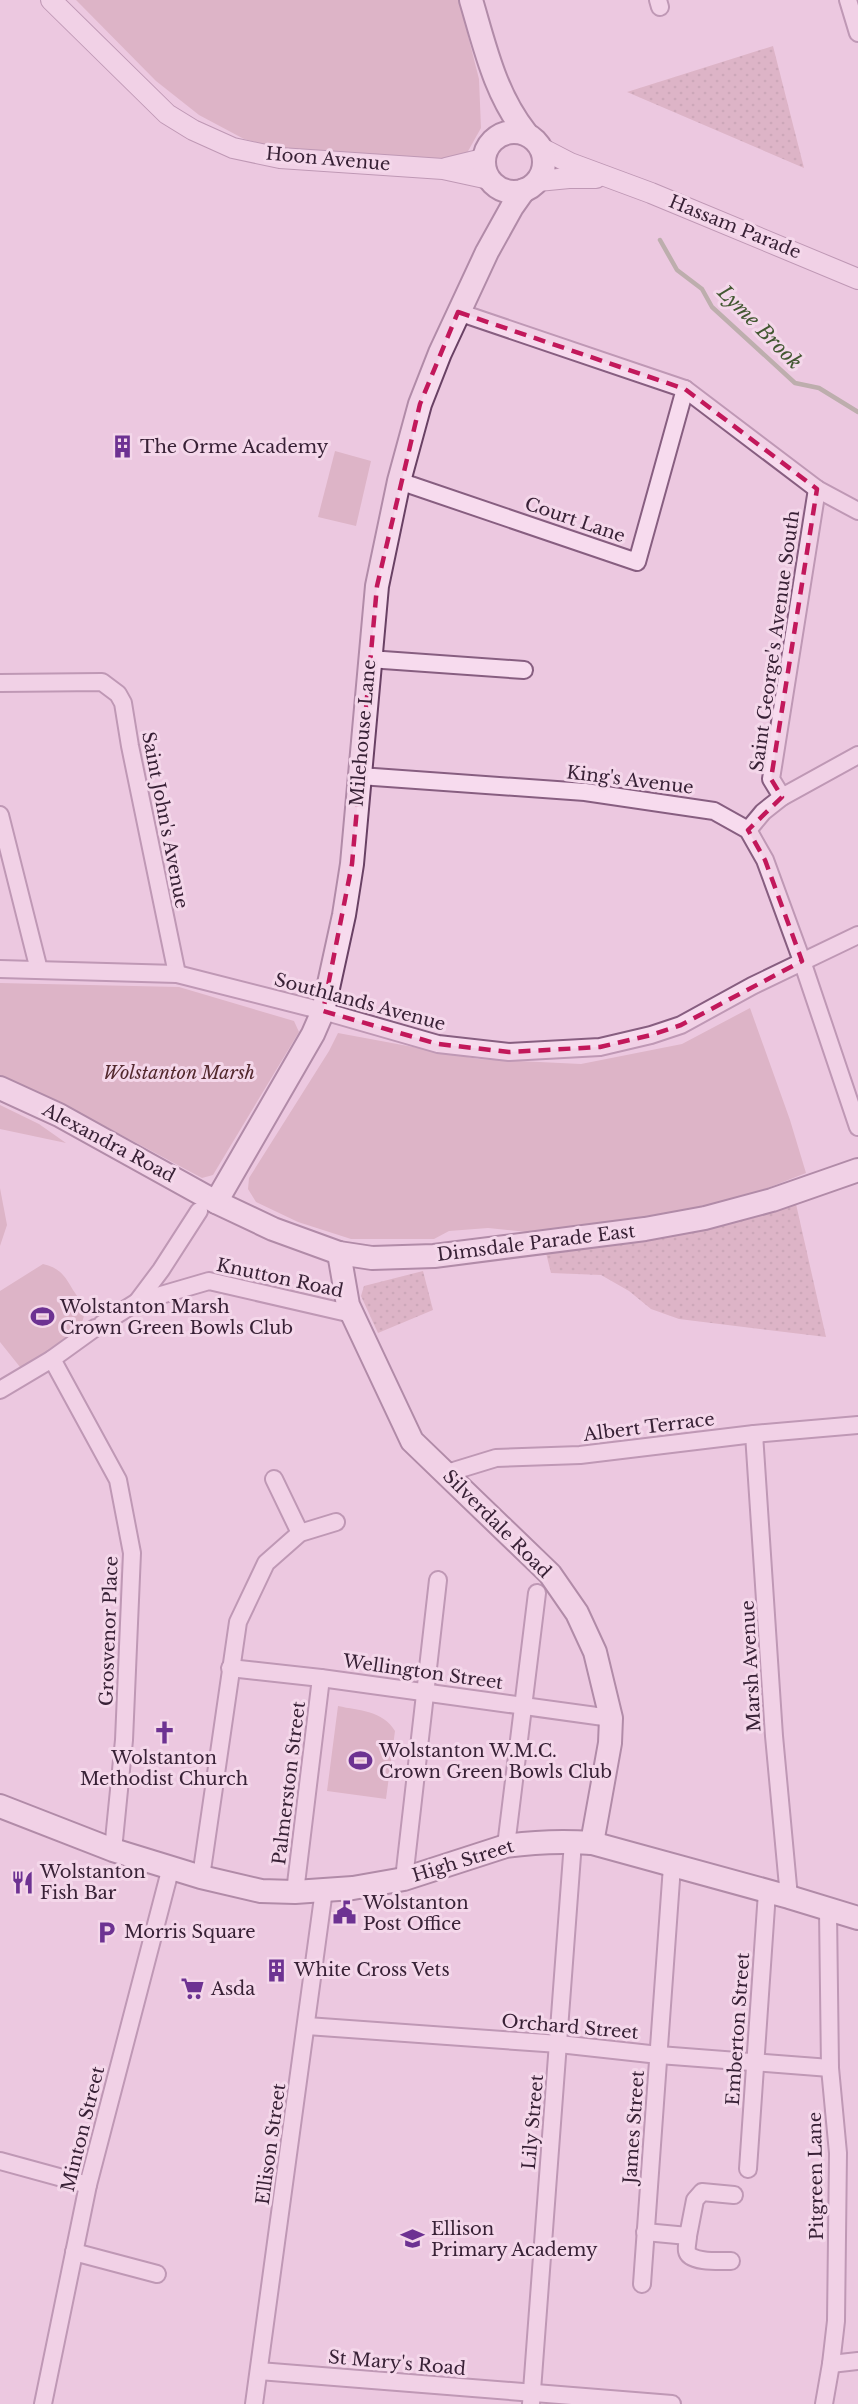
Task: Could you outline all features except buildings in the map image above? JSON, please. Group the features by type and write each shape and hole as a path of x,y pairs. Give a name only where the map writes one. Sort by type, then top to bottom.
{"main road":[{"name":"Milehouse Lane","path":"471,0 496,85 513,117 533,141"},
{"name":"Milehouse Lane","path":"487,252 496,203 490,166 496,124 496,85"},
{"path":"508,132 533,141 544,165 531,186 506,191 490,166 508,132"},
{"name":"Milehouse Lane","path":"207,1206 313,1034 323,1011 344,915 352,864 377,586 399,481 420,404 458,312 512,207 531,186"},
{"name":"Alexandra Road","path":"0,1088 60,1115 207,1206"},
{"name":"Dimsdale Parade East","path":"207,1206 339,1253 372,1258 434,1256 645,1229 705,1218 760,1203 858,1170"},
{"name":"Silverdale Road","path":"339,1253 348,1305 412,1441 550,1574 577,1613 595,1652 611,1718 610,1743 583,1843"},
{"name":"High Street","path":"0,1806 113,1850 201,1877 261,1891 295,1892 353,1888 404,1879 506,1846 583,1843 789,1897 828,1911 858,1918"}],"street":[{"name":"Hoon Avenue","path":"51,0 167,114 193,130 232,148 280,158 444,169 490,166"},
{"path":"848,0 858,33"},
{"name":"Hassam Parade","path":"533,141 610,179 651,193 858,279"},
{"name":"Hassam Parade","path":"531,186 569,178 610,179"},
{"path":"458,312 685,389 817,489 858,512"},
{"name":"Court Lane","path":"399,481 637,562 685,389"},
{"name":"Saint George's Avenue South","path":"782,797 771,779 817,489"},
{"path":"369,658 524,670"},
{"name":"Saint John's Avenue","path":"0,683 102,682 118,694 123,703 129,746 177,974"},
{"path":"858,755 782,797 763,812 748,830 765,860 858,1127"},
{"name":"King's Avenue","path":"360,776 585,792 714,811 748,830"},
{"path":"0,815 39,970"},
{"name":"Southlands Avenue","path":"0,969 177,974 323,1011 438,1044 509,1052 600,1047 681,1025 802,961 858,935"},
{"path":"137,1302 207,1206"},
{"name":"Knutton Road","path":"52,1359 137,1302 209,1281 352,1314"},
{"path":"0,1390 52,1359"},
{"name":"Grosvenor Place","path":"52,1359 118,1480 132,1553 124,1740 113,1850"},
{"name":"Albert Terrace","path":"447,1473 496,1458 580,1455 754,1434 858,1425"},
{"name":"Marsh Avenue","path":"754,1434 774,1736 789,1897"},
{"path":"274,1479 300,1533"},
{"path":"201,1877 238,1622 266,1563 300,1533 336,1522"},
{"path":"404,1879 438,1580"},
{"path":"506,1846 537,1593"},
{"name":"Wellington Street","path":"230,1668 321,1678 611,1718"},
{"name":"Palmerston Street","path":"295,1892 321,1678"},
{"name":"Lily Street","path":"531,2399 559,2044 583,1843"},
{"name":"James Street","path":"642,2284 672,1866"},
{"name":"Minton Street","path":"44,2404 88,2185 171,1867"},
{"name":"Ellison Street","path":"254,2404 324,1890"},
{"name":"Emberton Street","path":"748,2169 766,1892"},
{"name":"Pitgreen Lane","path":"824,2404 836,2321 838,2153 830,2068 828,1911"},
{"name":"Orchard Street","path":"307,2026 559,2044 659,2055 830,2068"},
{"path":"0,2161 88,2185"},
{"path":"731,2261 695,2259 689,2256 687,2250 695,2200 702,2193 734,2195"},
{"path":"645,2232 688,2236"},
{"path":"74,2252 158,2274"},
{"path":"831,2364 858,2361"},
{"name":"St Mary's Road","path":"259,2371 531,2399 672,2404"}],"highlighted area":[{"path":"458,312 685,389 817,489 771,779 782,797 748,830 765,860 802,961 681,1025 600,1047 509,1052 438,1044 323,1011 352,864 377,586 420,404"}],"green space":[{"path":"76,0 459,0 479,79 481,128 467,153 445,163 296,153 244,139 199,115 156,81"},
{"path":"773,46 804,168 627,92"},
{"path":"335,451 371,461 356,526 318,517"},
{"name":"Wolstanton Marsh","path":"0,983 179,987 294,1021 299,1032 213,1175 202,1178 54,1099 0,1078"},
{"path":"750,1008 790,1120 806,1173 729,1203 537,1233 488,1228 449,1231 434,1239 351,1239 298,1222 256,1202 248,1189 249,1178 338,1033 478,1059 581,1064 682,1044"},
{"path":"0,1105 39,1124 66,1143 0,1129"},
{"path":"0,1188 7,1225 0,1246"},
{"path":"796,1204 826,1337 679,1319 651,1309 629,1291 601,1275 551,1273 546,1253 714,1227"},
{"name":"Wolstanton Marsh Crown Green Bowls Club","path":"43,1264 58,1270 67,1281 80,1300 84,1311 83,1320 78,1329 60,1345 20,1367 0,1342 0,1291"},
{"path":"423,1271 433,1310 378,1333 361,1296 364,1286"},
{"name":"Wolstanton W.M.C. Crown Green Bowls Club","path":"338,1706 377,1715 390,1724 395,1731 386,1799 327,1791"}],"waterway":[{"name":"Lyme Brook","path":"660,240 677,270 702,289 712,307 795,383 819,388 858,412"}],"place":[{"name":"The Orme Academy","path":"122,447"},
{"name":"Wolstanton Marsh Crown Green Bowls Club","path":"42,1317"},
{"name":"Wolstanton Methodist Church","path":"164,1732"},
{"name":"Wolstanton W.M.C. Crown Green Bowls Club","path":"361,1761"},
{"name":"Wolstanton Fish Bar","path":"22,1882"},
{"name":"Wolstanton Post Office","path":"345,1913"},
{"name":"Morris Square","path":"106,1932"},
{"name":"White Cross Vets","path":"276,1970"},
{"name":"Asda","path":"193,1989"},
{"name":"Ellison Primary Academy","path":"413,2239"}]}
